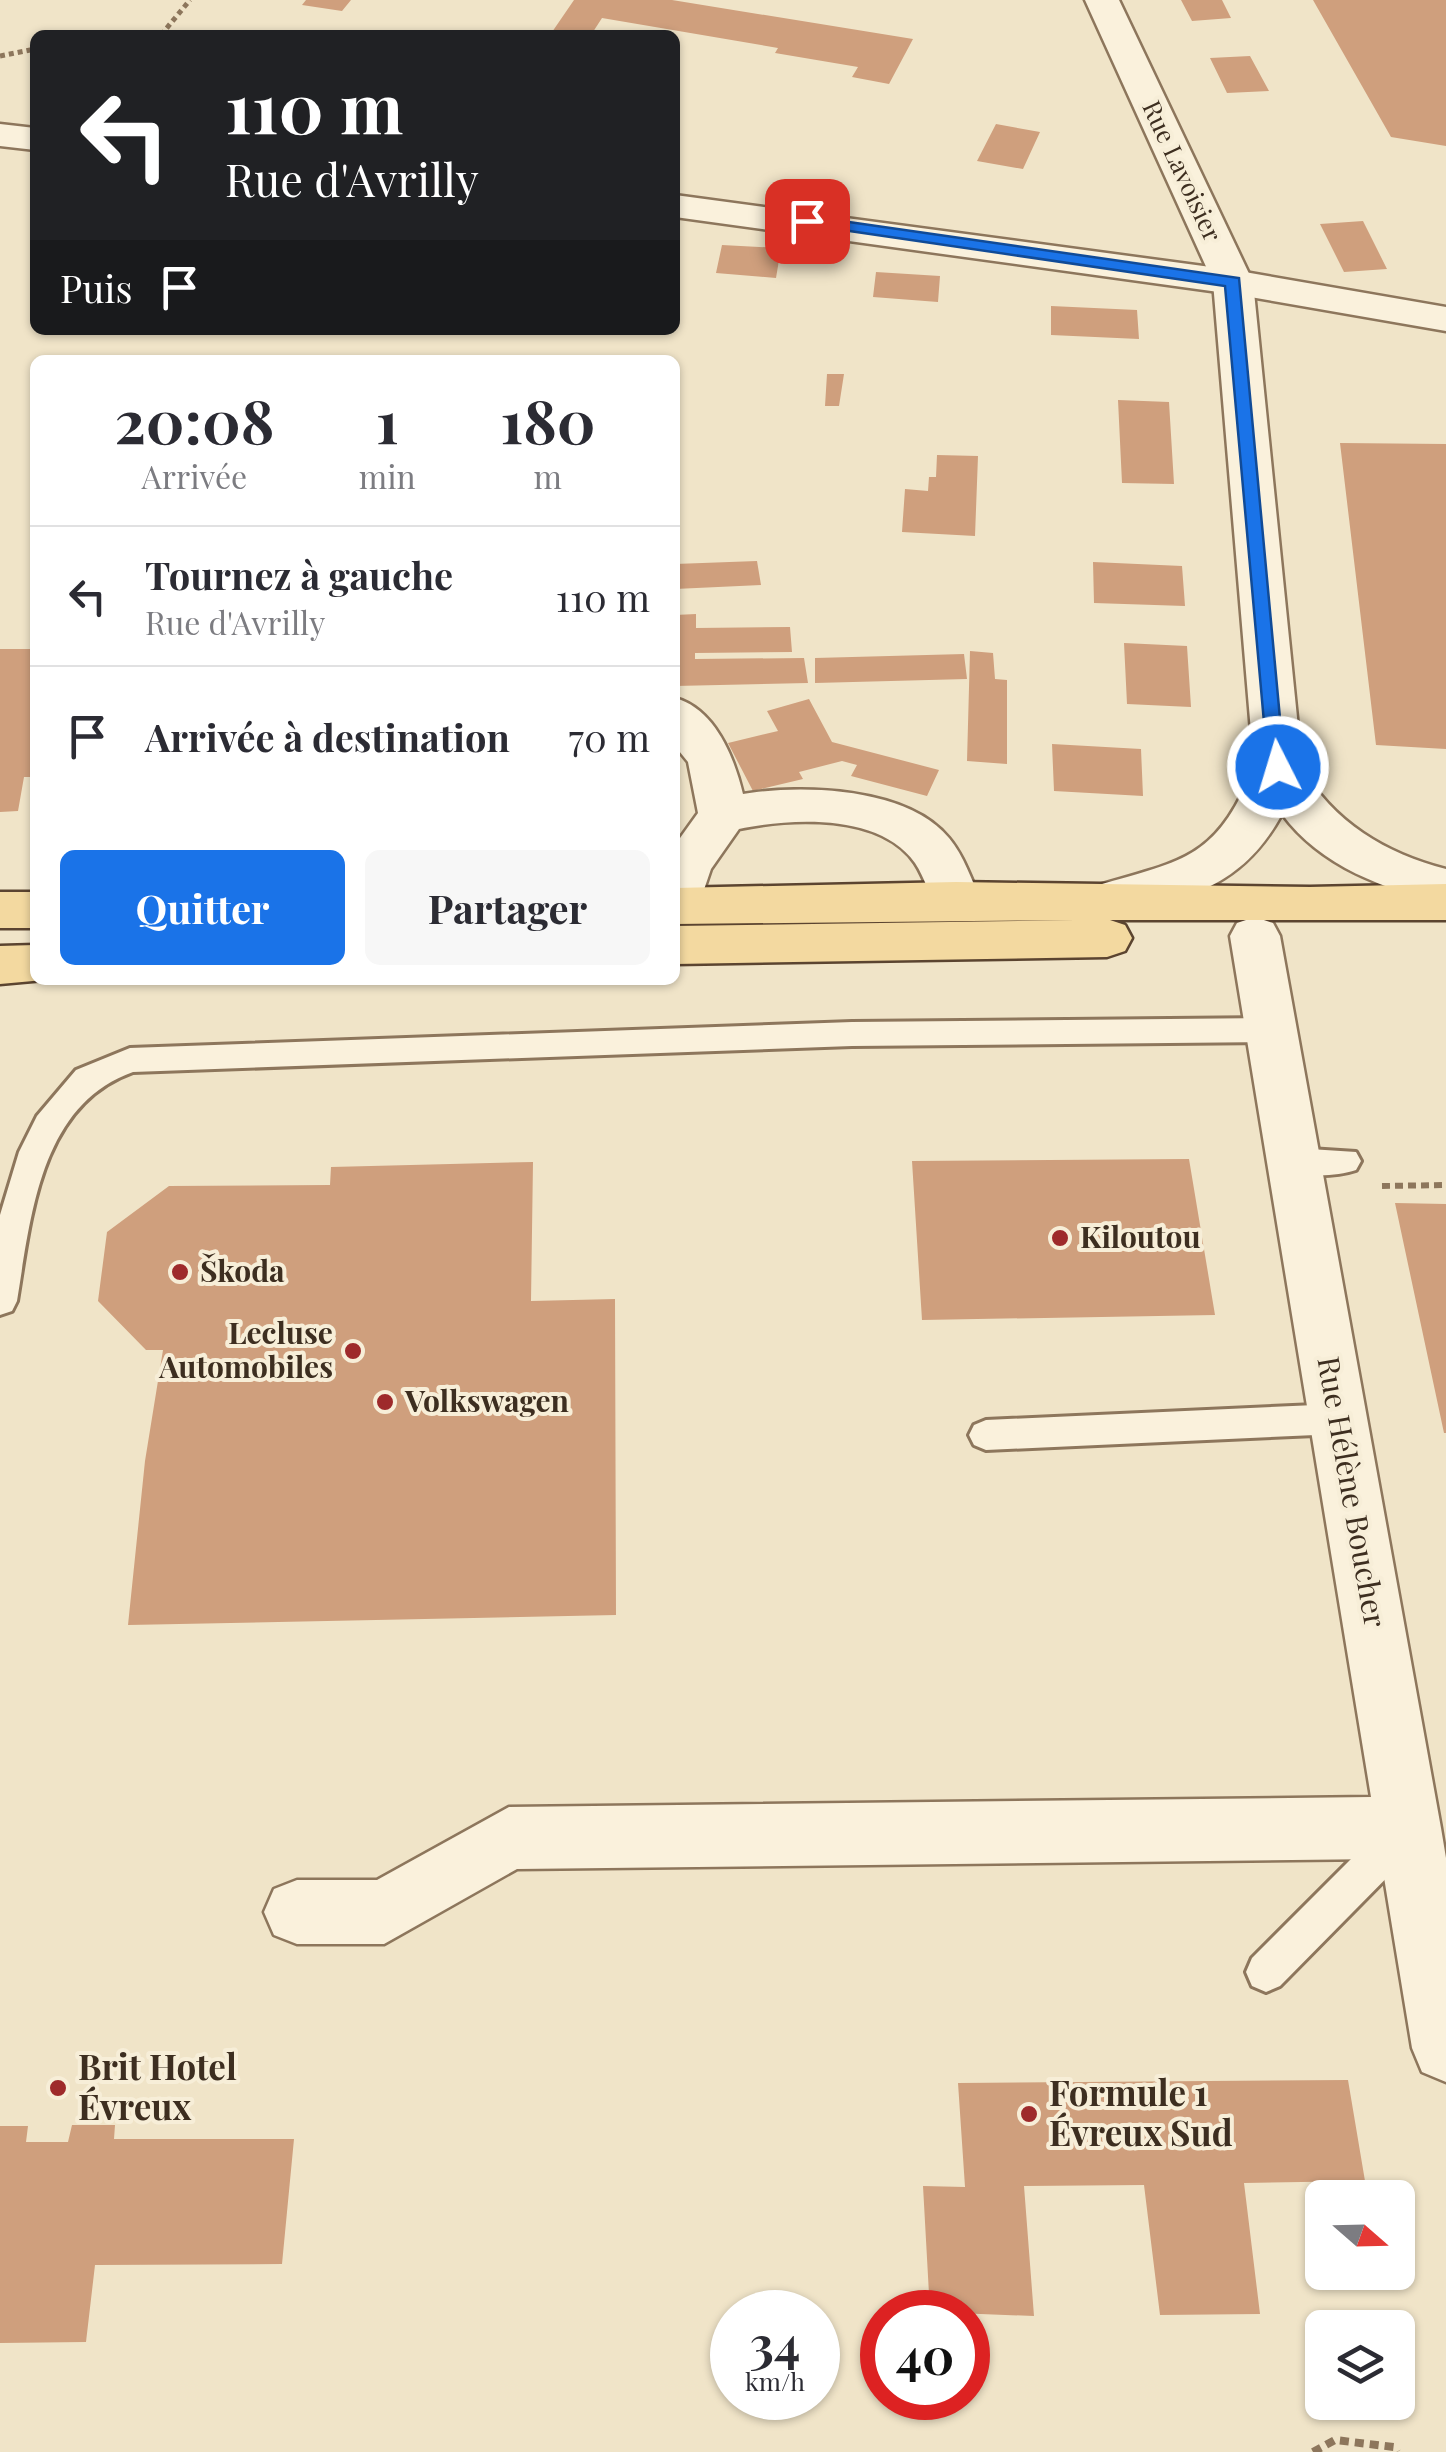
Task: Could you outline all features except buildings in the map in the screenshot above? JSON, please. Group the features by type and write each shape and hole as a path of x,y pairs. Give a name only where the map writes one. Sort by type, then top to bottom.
{"main road":[{"path":"680,906 956,900 1446,902"},
{"path":"0,910 30,910"},
{"path":"680,945 1446,934"},
{"path":"0,965 30,964"}],"street":[{"name":"Rue Lavoisier","path":"1102,0 1233,282 1278,767 1310,820 1350,850 1406,876 1446,886"},
{"path":"0,135 30,138"},
{"path":"680,207 1233,282 1446,319"},
{"path":"680,720 711,758 723,816"},
{"name":"Rue Lavoisier","path":"1107,901 1174,882 1222,862 1250,835 1278,767"},
{"path":"680,891 687,865 723,816 760,806 818,804 890,823 928,846 956,900"},
{"name":"Rue Hélène Boucher","path":"1255,936 1271,1030 1319,1161 1338,1419 1408,1828 1434,1906 1446,2048"},
{"path":"297,1912 384,1912 509,1838 1408,1828"}],"lane":[{"path":"0,1301 21,1191 50,1124 88,1078 130,1060 852,1034 1271,1030"},
{"path":"986,1436 1338,1419"},
{"path":"1266,1972 1408,1828"}],"path":[{"path":"165,30 190,0"},
{"path":"0,56 30,51"},
{"path":"1312,2452 1334,2440 1394,2448 1398,2452"}],"place":[{"name":"Kiloutou","path":"1060,1238"},
{"name":"Škoda","path":"180,1272"},
{"name":"Lecluse Automobiles","path":"353,1351"},
{"name":"Volkswagen","path":"385,1402"},
{"name":"Brit Hotel Évreux","path":"58,2088"},
{"name":"Formule 1 Évreux Sud","path":"1029,2114"}],"route":[{"path":"807,221 1233,282 1278,767"}]}
